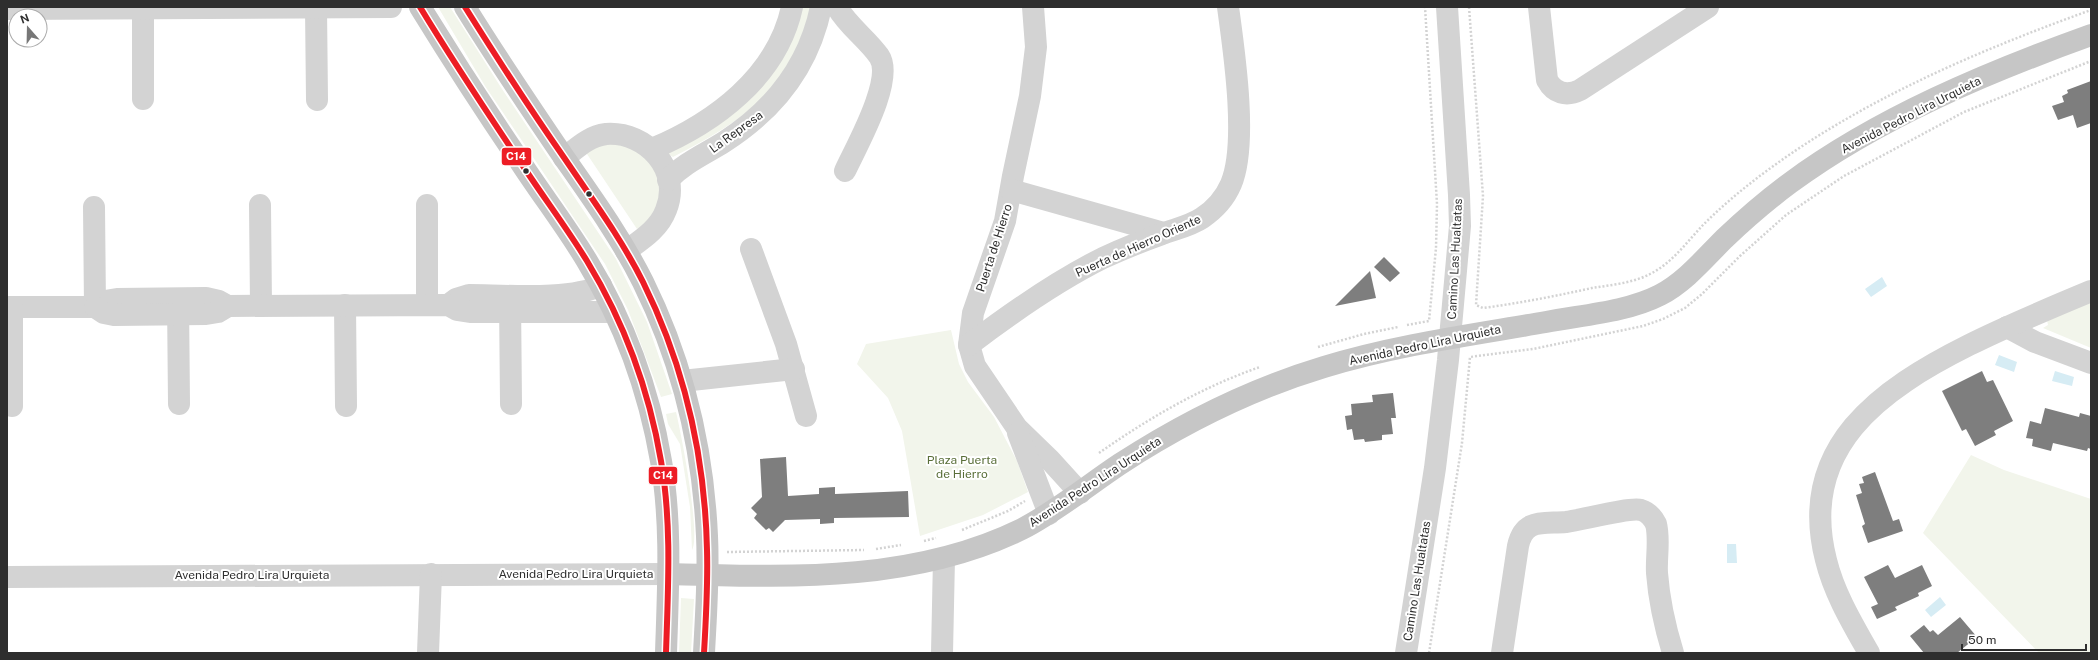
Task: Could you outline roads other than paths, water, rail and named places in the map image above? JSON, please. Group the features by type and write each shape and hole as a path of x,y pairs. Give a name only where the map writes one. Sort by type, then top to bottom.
{"main road":[{"path":"420,7 483,107 574,240 601,285 614,312 642,384 656,436 668,515 669,574 666,653"},
{"path":"466,7 495,55 626,252 658,314 682,381 695,434 701,468 705,510 707,575 704,653"},
{"name":"Avenida Pedro Lira Urquieta","path":"669,574 707,575 853,573 912,565 944,558 994,541 1049,514 1154,442 1193,421 1252,393 1288,379 1348,360 1451,338 1621,308 1656,297 1688,275 1762,204 1794,180 1845,147 1904,115 1964,87 2018,63 2091,35"}],"street":[{"path":"316,7 317,100"},
{"path":"7,9 391,7"},
{"name":"La Represa","path":"668,180 683,167 739,132 765,111 789,84 812,39 821,7"},
{"name":"Puerta de Hierro","path":"1033,7 1036,41 1033,78 1005,222 973,313 969,345 975,366 1017,428 1050,460 1080,493"},
{"name":"Puerta de Hierro Oriente","path":"969,345 1027,303 1081,270 1136,244 1191,224 1209,213 1224,196 1235,174 1238,158 1239,130 1228,7"},
{"name":"Camino Las Hualtatas","path":"1406,653 1435,468 1451,338 1460,226 1447,7"},
{"path":"1539,7 1547,80 1554,89 1559,92 1570,94 1580,90 1708,7"},
{"path":"142,8 143,99"},
{"path":"652,150 708,118 742,92 770,59 784,32 791,8"},
{"path":"812,39 831,26 842,14 880,57 884,74 880,93 844,172"},
{"path":"564,158 583,143 605,134 615,134 634,138 652,150 661,160 668,180 670,193 666,211 652,231 626,252"},
{"path":"1011,190 1164,233"},
{"path":"260,205 261,306"},
{"path":"427,205 438,305"},
{"path":"94,207 95,307"},
{"path":"751,249 782,329 806,416"},
{"path":"510,304 576,294 593,290 601,285"},
{"path":"1869,653 1836,591 1825,559 1821,516 1825,484 1830,468 1846,436 1857,421 1878,400 1931,364 2007,327 2091,291"},
{"path":"12,406 9,307 95,307 105,301 117,299 178,306 212,299 228,306 438,305 469,295 510,304 614,312"},
{"path":"510,304 511,404"},
{"path":"345,305 346,406"},
{"path":"178,306 179,404"},
{"path":"2007,327 2035,342 2091,363"},
{"path":"682,381 794,369"},
{"name":"Puerta de Hierro","path":"1017,428 1049,514"},
{"path":"1502,653 1516,554 1522,533 1527,528 1536,524 1587,519 1635,510 1646,513 1651,517 1657,529 1659,593 1662,615 1673,653"},
{"path":"942,653 944,558"},
{"path":"428,653 431,574"},
{"name":"Avenida Pedro Lira Urquieta","path":"7,577 669,574"}],"water":[{"path":"1882,277 1887,286 1871,297 1865,289"},
{"path":"1999,355 2017,362 2014,372 1995,365"},
{"path":"2055,371 2074,377 2072,386 2052,381"},
{"path":"1727,544 1736,544 1737,563 1727,563"},
{"path":"1940,597 1946,605 1931,617 1925,610"}],"park label":[{"name":"Plaza Puerta de Hierro","path":"962,467"}]}
